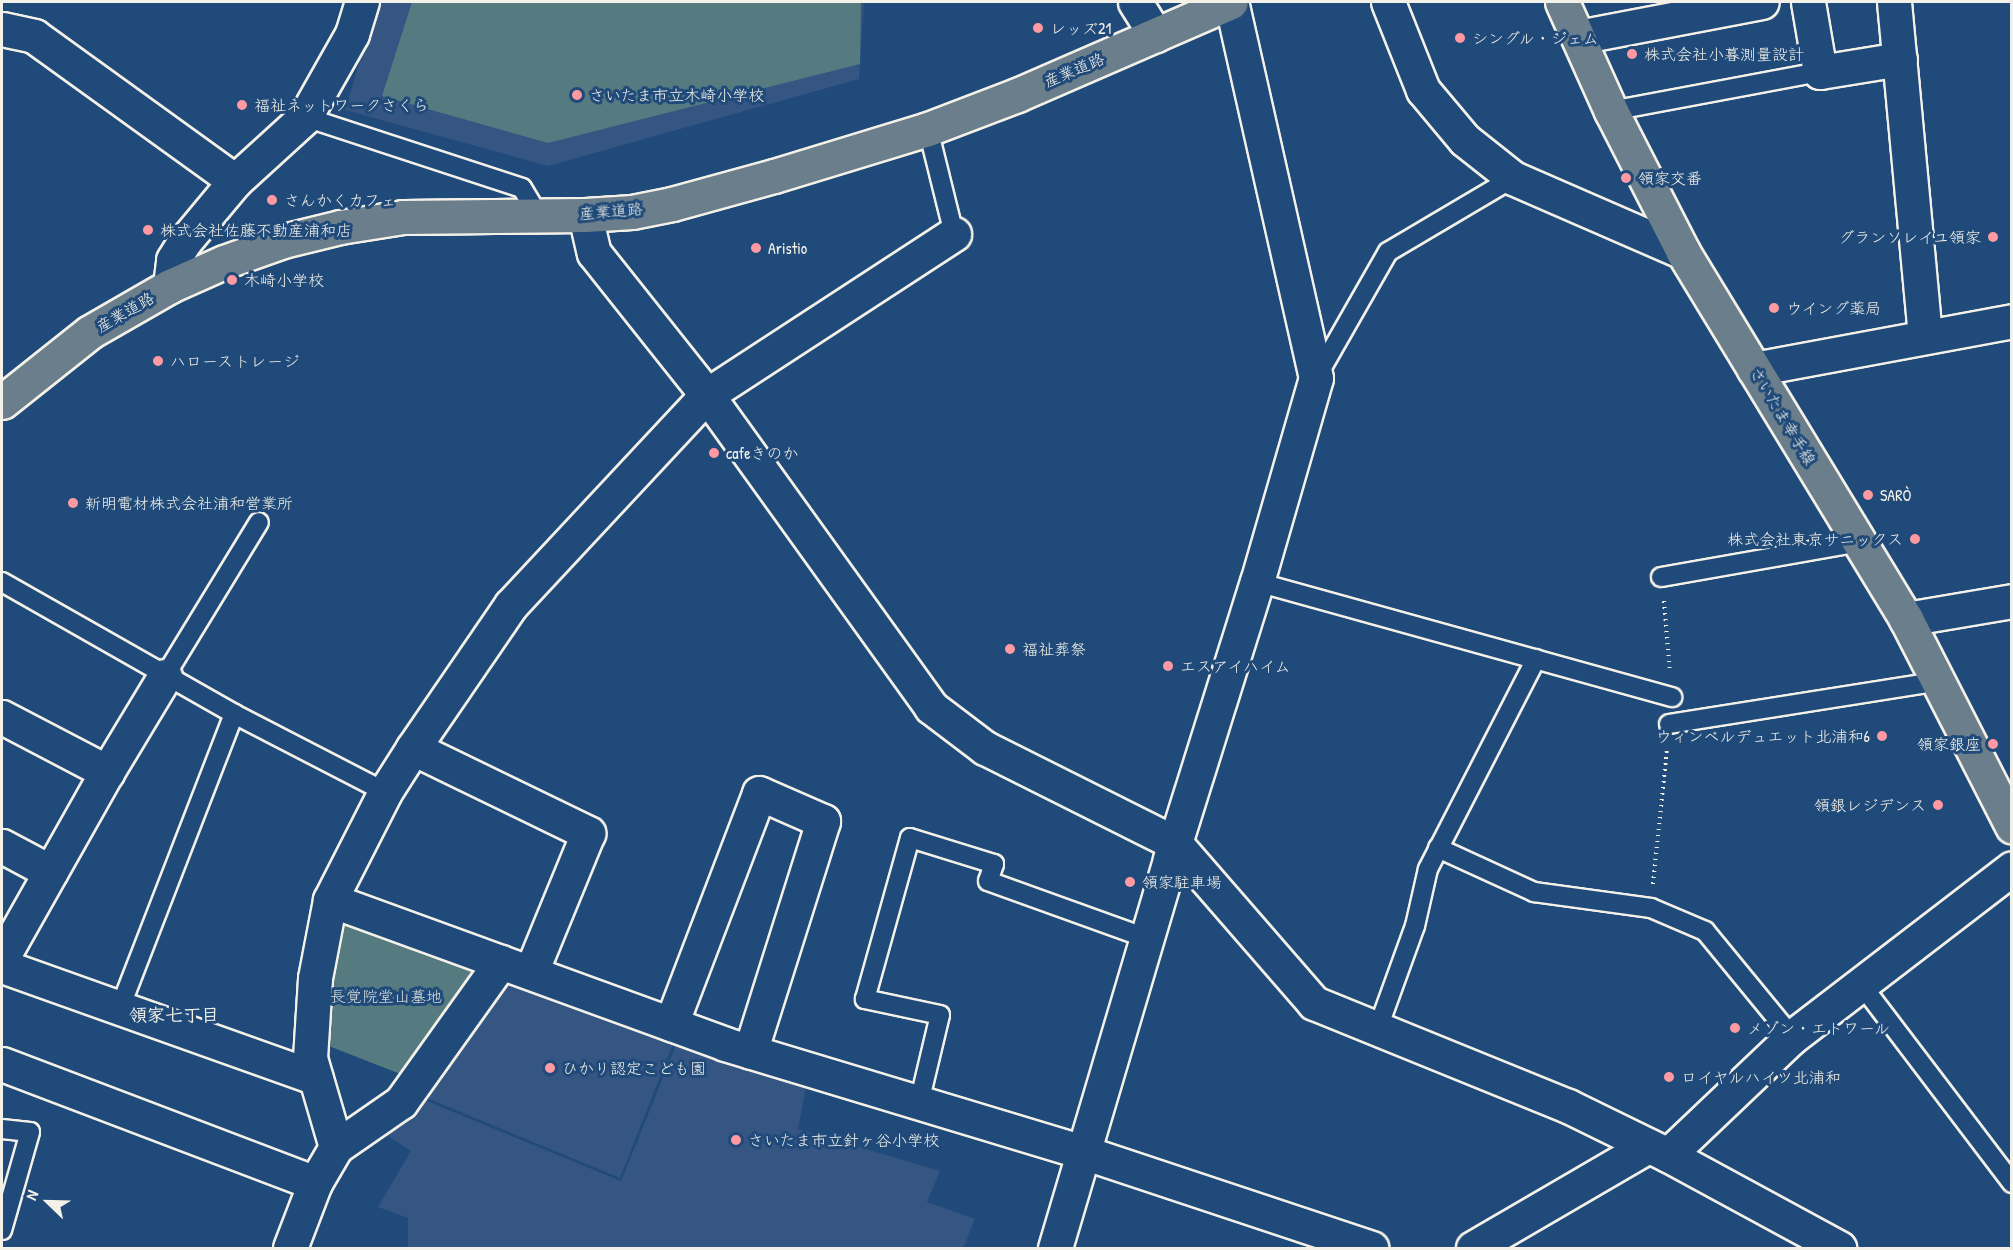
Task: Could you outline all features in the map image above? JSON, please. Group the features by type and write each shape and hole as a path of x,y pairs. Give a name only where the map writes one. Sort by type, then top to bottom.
{"main road":[{"name":"産業道路","path":"2,402 90,332 170,285 224,262 283,241 340,227 403,217 585,215 632,212 672,204 774,176 928,129 1017,95 1231,2"},
{"name":"さいたま幸手線","path":"1562,2 1611,111 1683,252 1906,620 2012,825"}],"street":[{"path":"2,9 5,2"},
{"path":"170,285 173,260 235,181 305,117 352,34 362,2"},
{"path":"1135,2 1156,35"},
{"path":"1055,1248 1146,938 1257,582 1316,378 1231,2"},
{"path":"1388,2 1423,90 1465,140 1513,178 1683,252"},
{"path":"1578,37 1762,2"},
{"path":"1808,2 1820,72 1900,59"},
{"path":"1894,2 1925,336"},
{"path":"2,28 34,36 235,181"},
{"path":"585,215 594,253 707,395 931,707 985,748 1175,843 1314,1003 1568,1106 1658,1150 1839,1248"},
{"path":"336,1147 310,1058 315,978 330,900 385,792 413,748 511,605 707,395 954,234"},
{"path":"1754,369 2012,321"},
{"path":"1906,620 2012,601"},
{"path":"2,958 107,772 165,676"},
{"path":"2,717 107,772"},
{"path":"413,748 588,833 531,972"},
{"path":"671,1024 759,794 823,821 750,1052"},
{"path":"2,846 51,872"},
{"path":"1485,1245 1658,1150 1792,1037 2012,868"},
{"path":"330,900 750,1052 1083,1152 1371,1248"},
{"path":"290,1248 315,1184 336,1147 401,1102 501,962"},
{"path":"2,966 316,1078"},
{"path":"2,1064 315,1184"}],"lane":[{"path":"1611,111 1820,72"},
{"path":"305,117 522,189 538,215"},
{"path":"928,129 954,234"},
{"path":"1316,378 1388,252 1513,178"},
{"path":"165,676 259,522"},
{"path":"1661,577 1859,542"},
{"path":"2,582 234,714 385,792"},
{"path":"1257,582 1672,697"},
{"path":"1378,1028 1415,926 1428,869 1536,659"},
{"path":"1669,724 1939,681"},
{"path":"120,1008 234,714"},
{"path":"919,1103 940,1015 865,999 910,838 994,864 988,881 1146,938"},
{"path":"1438,849 1534,892 1651,908 1705,932 1792,1037"},
{"path":"1861,984 2012,1183"},
{"path":"2,1129 30,1132 2,1230"}],"path":[{"path":"1661,577 1672,697"},
{"path":"1651,908 1669,724"}],"shaded area":[{"name":"さいたま市立木崎小学校","path":"378,2 864,2 859,79 548,166 345,110"},
{"name":"ひかり認定こども園","path":"507,982 674,1042 620,1178 417,1094"},
{"name":"さいたま市立針ヶ谷小学校","path":"677,1043 806,1087 798,1129 940,1171 927,1202 975,1219 963,1248 408,1248 408,1218 378,1207 411,1151 377,1129 417,1097 621,1181"}],"green space":[{"name":"さいたま市立木崎小学校","path":"412,2 861,2 860,64 548,143 382,96"},
{"name":"長覚院堂山墓地","path":"350,915 479,967 403,1075 321,1043 334,922"}],"place":[{"name":"レッズ21","path":"1038,28"},
{"name":"シングル・ジェム","path":"1460,38"},
{"name":"株式会社小暮測量設計","path":"1632,54"},
{"name":"さいたま市立木崎小学校","path":"577,95"},
{"name":"福祉ネットワークさくら","path":"242,105"},
{"name":"領家交番","path":"1626,178"},
{"name":"さんかくカフェ","path":"272,200"},
{"name":"株式会社佐藤不動産浦和店","path":"148,230"},
{"name":"グランソレイユ領家","path":"1993,237"},
{"name":"Aristio","path":"756,248"},
{"name":"木崎小学校","path":"232,280"},
{"name":"ウイング薬局","path":"1774,308"},
{"name":"ハローストレージ","path":"158,361"},
{"name":"cafeきのか","path":"714,453"},
{"name":"SARÒ","path":"1868,495"},
{"name":"新明電材株式会社浦和営業所","path":"73,503"},
{"name":"株式会社東京サニックス","path":"1915,539"},
{"name":"福祉葬祭","path":"1010,649"},
{"name":"エスアイハイム","path":"1168,666"},
{"name":"ウィンベルデュエット北浦和6","path":"1882,736"},
{"name":"領家銀座","path":"1993,744"},
{"name":"領銀レジデンス","path":"1938,805"},
{"name":"領家駐車場","path":"1130,882"},
{"name":"メゾン・エトワール","path":"1735,1028"},
{"name":"ひかり認定こども園","path":"550,1068"},
{"name":"ロイヤルハイツ北浦和","path":"1669,1077"},
{"name":"さいたま市立針ヶ谷小学校","path":"736,1140"}],"district":[{"name":"領家七丁目","path":"174,1015"}]}
